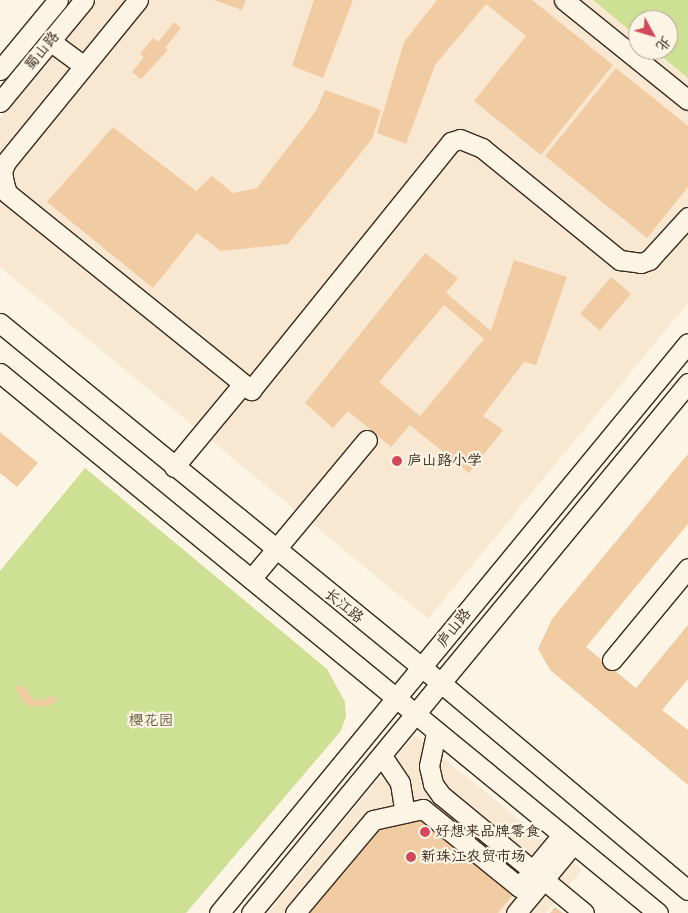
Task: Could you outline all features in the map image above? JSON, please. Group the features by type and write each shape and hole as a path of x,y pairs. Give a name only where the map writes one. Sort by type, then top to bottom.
{"street":[{"name":"蜀山路","path":"0,70 58,0"},
{"name":"蜀山路","path":"0,102 84,0"},
{"path":"138,0 6,162 2,171 7,193 251,390 451,142 460,139 482,148 620,260 641,264 649,260 688,217"},
{"path":"564,0 688,100"},
{"path":"50,41 84,66"},
{"name":"长江路","path":"0,323 275,550 422,668 688,890"},
{"name":"庐山路","path":"223,912 688,342"},
{"path":"0,373 436,733 658,913"},
{"name":"庐山路","path":"251,913 688,383"},
{"path":"174,467 243,384"},
{"path":"251,579 367,440"},
{"path":"612,660 688,568"},
{"path":"436,733 429,766 433,784 441,795 493,826 538,875 584,913"},
{"path":"382,756 400,783 405,813"},
{"path":"295,913 373,820 423,809 519,887 538,875"},
{"path":"474,849 493,826"},
{"path":"516,913 538,875 567,839"}],"shaded area":[{"name":"庐山路小学","path":"97,0 688,0 688,303 428,619 0,267 0,118"},
{"path":"415,735 582,870 546,913 268,913"}],"green space":[{"path":"593,0 688,0 688,78 666,60 678,60 678,10 628,10 628,29"},
{"name":"樱花园","path":"85,468 327,669 345,702 346,717 340,732 186,913 0,913 0,571"}],"building":[{"path":"214,0 246,0 242,10"},
{"path":"314,0 353,0 323,78 292,66"},
{"path":"437,0 532,0 613,65 541,155 474,101 526,36 486,4 435,65 406,144 377,133 404,42"},
{"path":"174,22 181,28 165,48 168,50 141,79 132,72 144,57 140,54 153,38 158,42"},
{"path":"616,68 688,126 688,187 647,238 545,156"},
{"path":"325,90 381,110 372,139 288,244 221,251 197,233 153,288 47,202 113,127 196,191 212,176 233,193 257,188 316,111"},
{"path":"425,253 458,278 446,293 491,331 514,260 567,277 536,365 524,362 483,416 503,430 469,473 410,425 391,447 348,411 333,428 305,403","holes":["444,305 484,339 420,416 379,382"]},
{"path":"611,277 631,294 600,330 580,314"},
{"path":"0,432 38,463 17,487 0,473"},
{"path":"688,454 688,524 586,647 636,688 688,625 688,679 662,710 688,730 688,785 550,670 538,649 552,619"},
{"path":"23,686 35,701 47,699 52,695 58,700 51,705 33,707 25,703 15,687"},
{"name":"新珠江农贸市场","path":"424,815 516,891 498,913 302,913 376,822"},
{"path":"555,907 563,913 550,913"}],"place":[{"name":"庐山路小学","path":"397,461"},
{"name":"好想来品牌零食","path":"425,832"},
{"name":"新珠江农贸市场","path":"411,857"}]}
